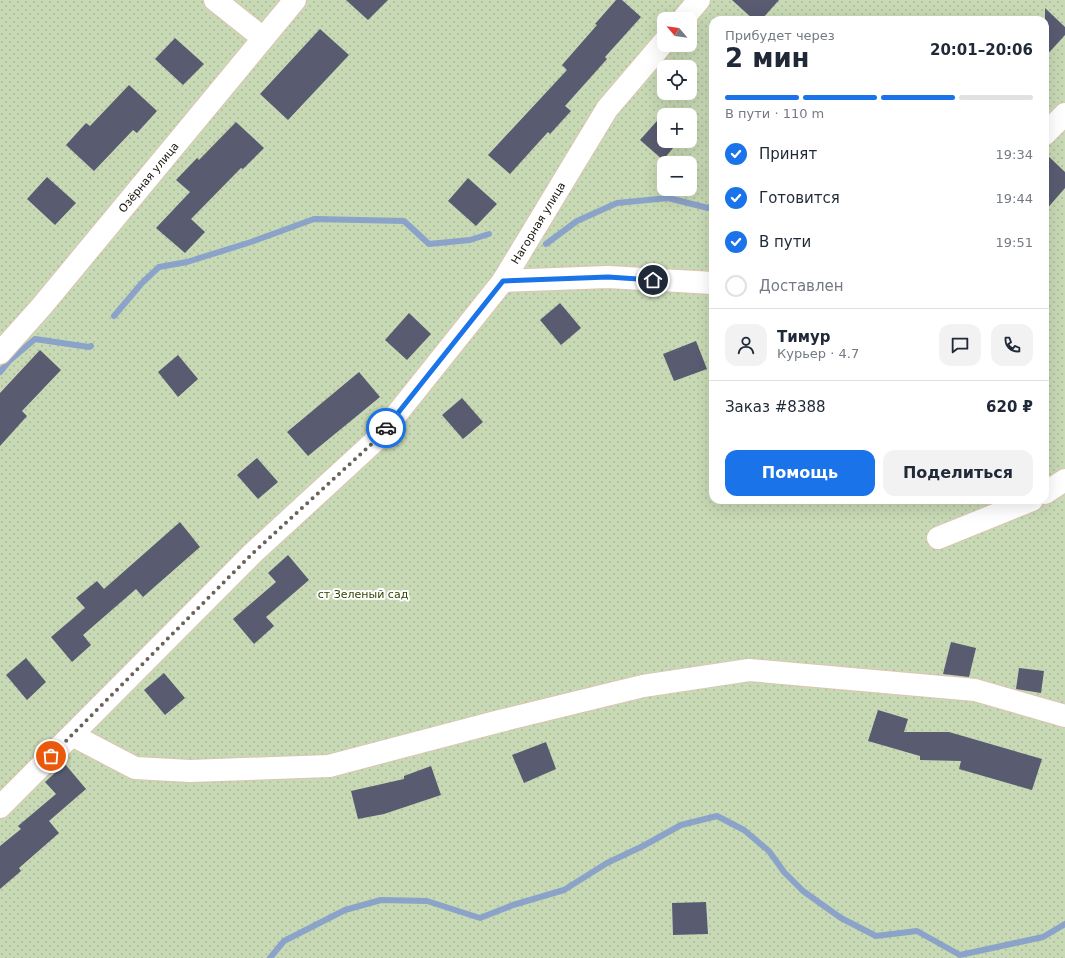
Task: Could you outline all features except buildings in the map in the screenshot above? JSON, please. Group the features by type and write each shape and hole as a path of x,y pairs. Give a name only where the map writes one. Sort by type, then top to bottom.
{"street":[{"path":"215,0 263,38"},
{"name":"Озёрная улица","path":"0,353 42,306 295,0"},
{"path":"689,12 699,0"},
{"name":"Нагорная улица","path":"0,807 253,553 376,440 503,281 607,110 657,50"},
{"path":"1049,130 1065,114"},
{"path":"503,281 608,277 709,283"},
{"path":"1049,490 1065,480"},
{"path":"938,538 1022,504"},
{"path":"72,735 135,768 190,771 329,766 500,721 643,686 749,670 975,690 1065,716"}],"green space":[{"name":"ст Зеленый сад","path":"0,0 1065,0 1065,958 0,958"}],"waterway":[{"path":"546,244 577,221 617,203 668,198 709,207"},
{"path":"114,316 142,283 159,267 187,262 251,242 314,219 404,221 429,244 470,240 489,234"},
{"path":"0,372 9,361 35,339 89,347 91,346"},
{"path":"270,958 284,941 345,910 381,900 427,901 480,918 513,905 564,890 607,863 643,846 681,825 717,816 744,830 769,851 784,872 803,891 841,918 876,936 917,931 960,955 1043,937 1065,924"}],"way so far":[{"path":"51,756 253,553 376,440 386,428"}],"route":[{"path":"386,428 503,281 608,277 653,280"}]}
